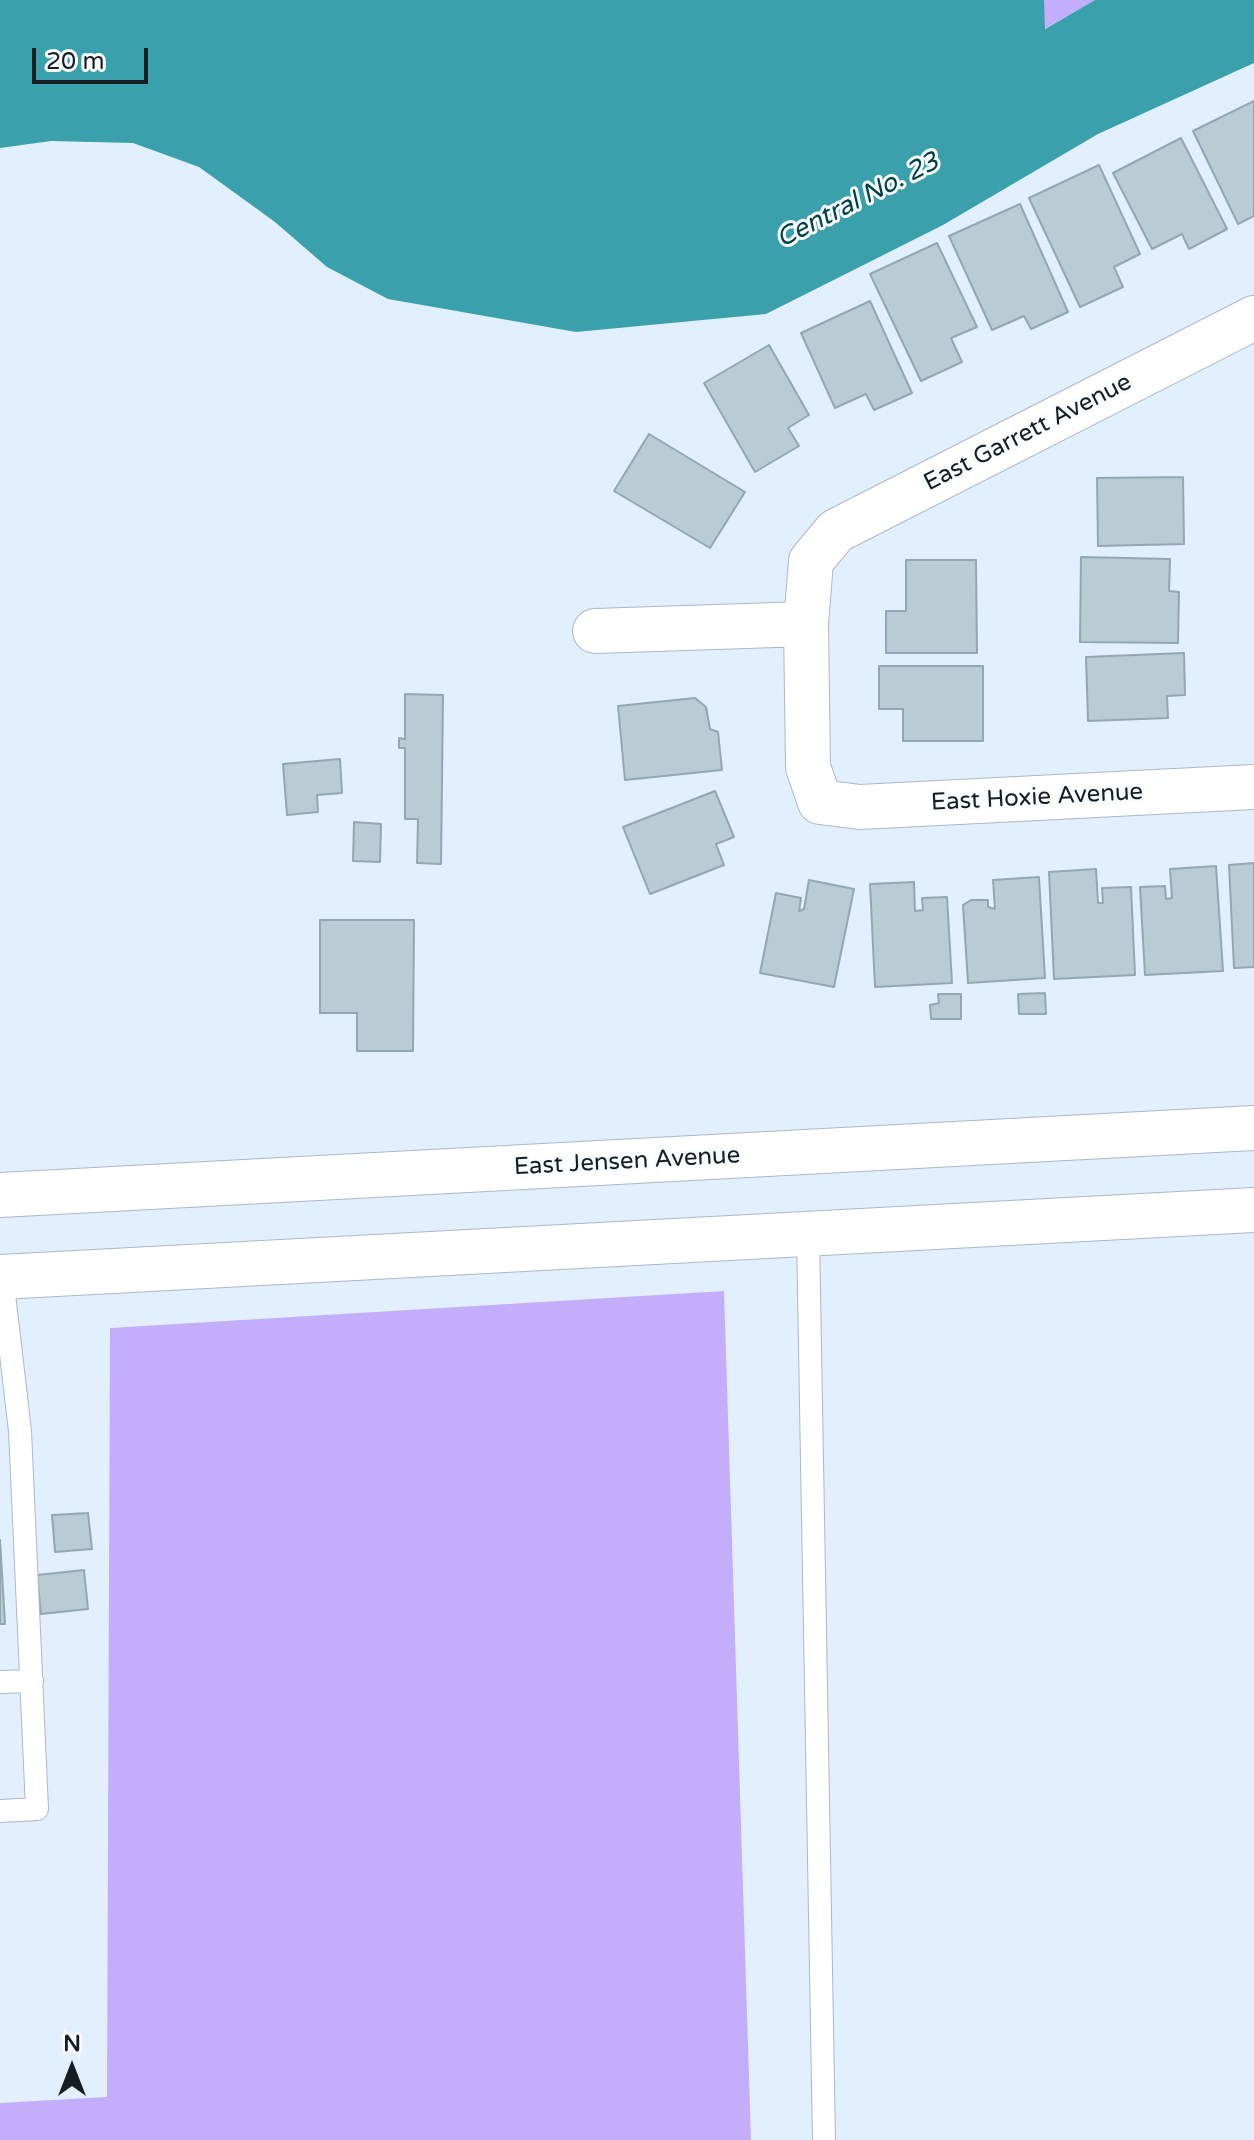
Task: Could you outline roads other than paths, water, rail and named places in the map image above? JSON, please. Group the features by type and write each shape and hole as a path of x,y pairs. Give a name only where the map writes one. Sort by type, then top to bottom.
{"main road":[{"name":"East Garrett Avenue","path":"806,624 811,561 836,531 1254,318"},
{"path":"595,631 806,624"},
{"name":"East Hoxie Avenue","path":"806,624 808,767 820,802 860,807 1254,787"},
{"name":"East Jensen Avenue","path":"0,1195 1254,1128"},
{"path":"1,1277 1254,1210"}],"lane":[{"path":"808,1234 824,2140"},
{"path":"0,1811 37,1809 20,1431 7,1376 1,1277"},
{"path":"0,1682 32,1681"}],"water":[{"name":"Central No. 23","path":"0,0 1044,0 1045,29 1095,0 1254,0 1254,63 1098,134 943,225 766,314 576,332 388,299 327,267 275,222 199,167 133,143 51,141 0,148"}]}
